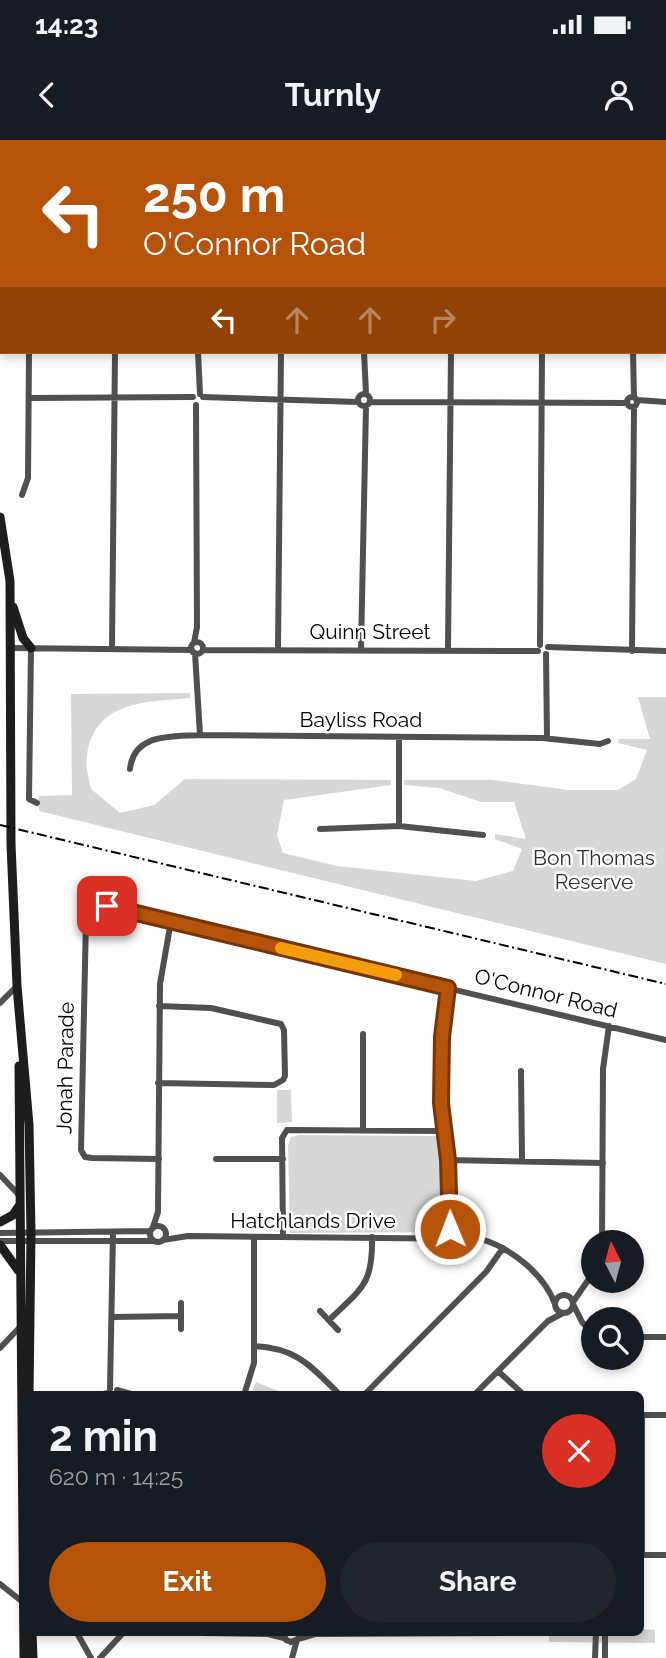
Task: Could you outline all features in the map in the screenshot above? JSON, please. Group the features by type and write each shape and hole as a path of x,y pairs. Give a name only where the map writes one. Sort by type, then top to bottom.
{"main road":[{"path":"0,517 10,588 20,630 31,648"},
{"path":"10,588 11,844 19,1030 19,1272 22,1391"},
{"path":"19,1030 29,1125 29,1391"},
{"path":"0,1222 13,1215 19,1206"},
{"path":"0,1243 19,1272"},
{"path":"24,1636 24,1658"},
{"path":"32,1636 33,1658"}],"street":[{"path":"23,495 28,478 29,354"},
{"path":"115,354 115,647"},
{"path":"197,735 198,354"},
{"path":"281,354 281,648"},
{"path":"364,354 364,649"},
{"path":"451,354 451,649"},
{"path":"542,354 541,630 544,738"},
{"path":"632,648 633,354"},
{"path":"29,398 666,402"},
{"name":"Quinn Street","path":"11,648 632,648 666,651"},
{"path":"31,648 29,799 37,803"},
{"name":"Bayliss Road","path":"130,768 135,750 143,742 197,735 544,738 587,744 608,741"},
{"path":"399,737 399,827"},
{"path":"320,829 399,827 484,835"},
{"name":"O'Connor Road","path":"91,907 107,906 666,1040"},
{"name":"Jonah Parade","path":"91,907 86,919 81,1150 85,1157 92,1158 159,1159"},
{"path":"0,1233 19,1237 113,1237 154,1241 152,1229 158,1212 159,1006 161,979 174,922"},
{"path":"0,1003 17,986"},
{"path":"450,1238 448,1160 443,1130 442,1037 451,988"},
{"path":"158,1083 269,1084 280,1079 284,1070 284,1034 268,1021 215,1008 159,1006"},
{"path":"602,1230 603,1069 612,1027"},
{"path":"362,1130 363,1034"},
{"path":"521,1071 522,1160"},
{"path":"283,1237 284,1142 298,1130 443,1130"},
{"path":"216,1159 283,1159"},
{"path":"448,1160 603,1160"},
{"path":"0,1175 19,1195"},
{"path":"158,1212 164,1229 163,1240"},
{"path":"113,1237 152,1229"},
{"name":"Hatchlands Drive","path":"152,1229 164,1229 188,1236"},
{"name":"Hatchlands Drive","path":"154,1241 188,1236 474,1238 501,1247 547,1287 573,1303"},
{"path":"0,1243 19,1237"},
{"path":"111,1391 113,1237"},
{"path":"246,1391 252,1374 254,1346 254,1237"},
{"path":"329,1320 357,1293 371,1274 372,1237"},
{"path":"368,1391 491,1264 501,1247"},
{"name":"Hatchlands Drive","path":"547,1287 555,1305"},
{"path":"548,1321 555,1305 564,1295 580,1289"},
{"path":"478,1391 548,1321 564,1313 580,1289"},
{"path":"181,1303 181,1329"},
{"path":"573,1303 581,1320"},
{"path":"555,1305 581,1322"},
{"path":"320,1311 338,1330"},
{"path":"112,1317 181,1316"},
{"path":"0,1348 20,1325"},
{"path":"644,1337 666,1337"},
{"path":"254,1346 291,1352 304,1360 336,1391"},
{"path":"499,1369 520,1391"},
{"path":"644,1415 666,1415"},
{"path":"644,1555 666,1555"},
{"path":"0,1584 21,1601"},
{"path":"78,1636 91,1658"},
{"path":"100,1658 120,1636"},
{"path":"595,1658 596,1636"},
{"path":"605,1636 605,1658"},
{"path":"284,1637 298,1637 292,1656 284,1637"},
{"path":"86,1651 99,1653 108,1648"}],"green space":[{"name":"Bon Thomas Reserve","path":"190,693 190,698 140,703 125,708 111,714 100,724 92,738 87,760 91,789 120,813 154,805 185,779 391,780 391,785 284,800 277,835 283,853 337,866 476,881 513,871 522,849 495,839 495,834 526,839 514,802 481,802 439,788 404,785 404,780 492,780 569,790 618,790 636,779 647,750 618,743 619,739 650,739 638,697 666,697 666,964 39,811 39,796 72,795 71,694"},
{"path":"277,1090 291,1090 292,1122 277,1123"},
{"path":"437,1136 445,1168 446,1232 290,1233 288,1145 291,1137"},
{"path":"256,1382 278,1391 253,1391"},
{"path":"644,1629 655,1630 655,1643 549,1642 549,1636 644,1636"}],"railway":[{"path":"0,825 666,984"}],"slow traffic":[{"path":"281,948 396,975"}],"route":[{"path":"107,906 448,988 442,1037 441,1103 448,1160 450,1229"}]}
